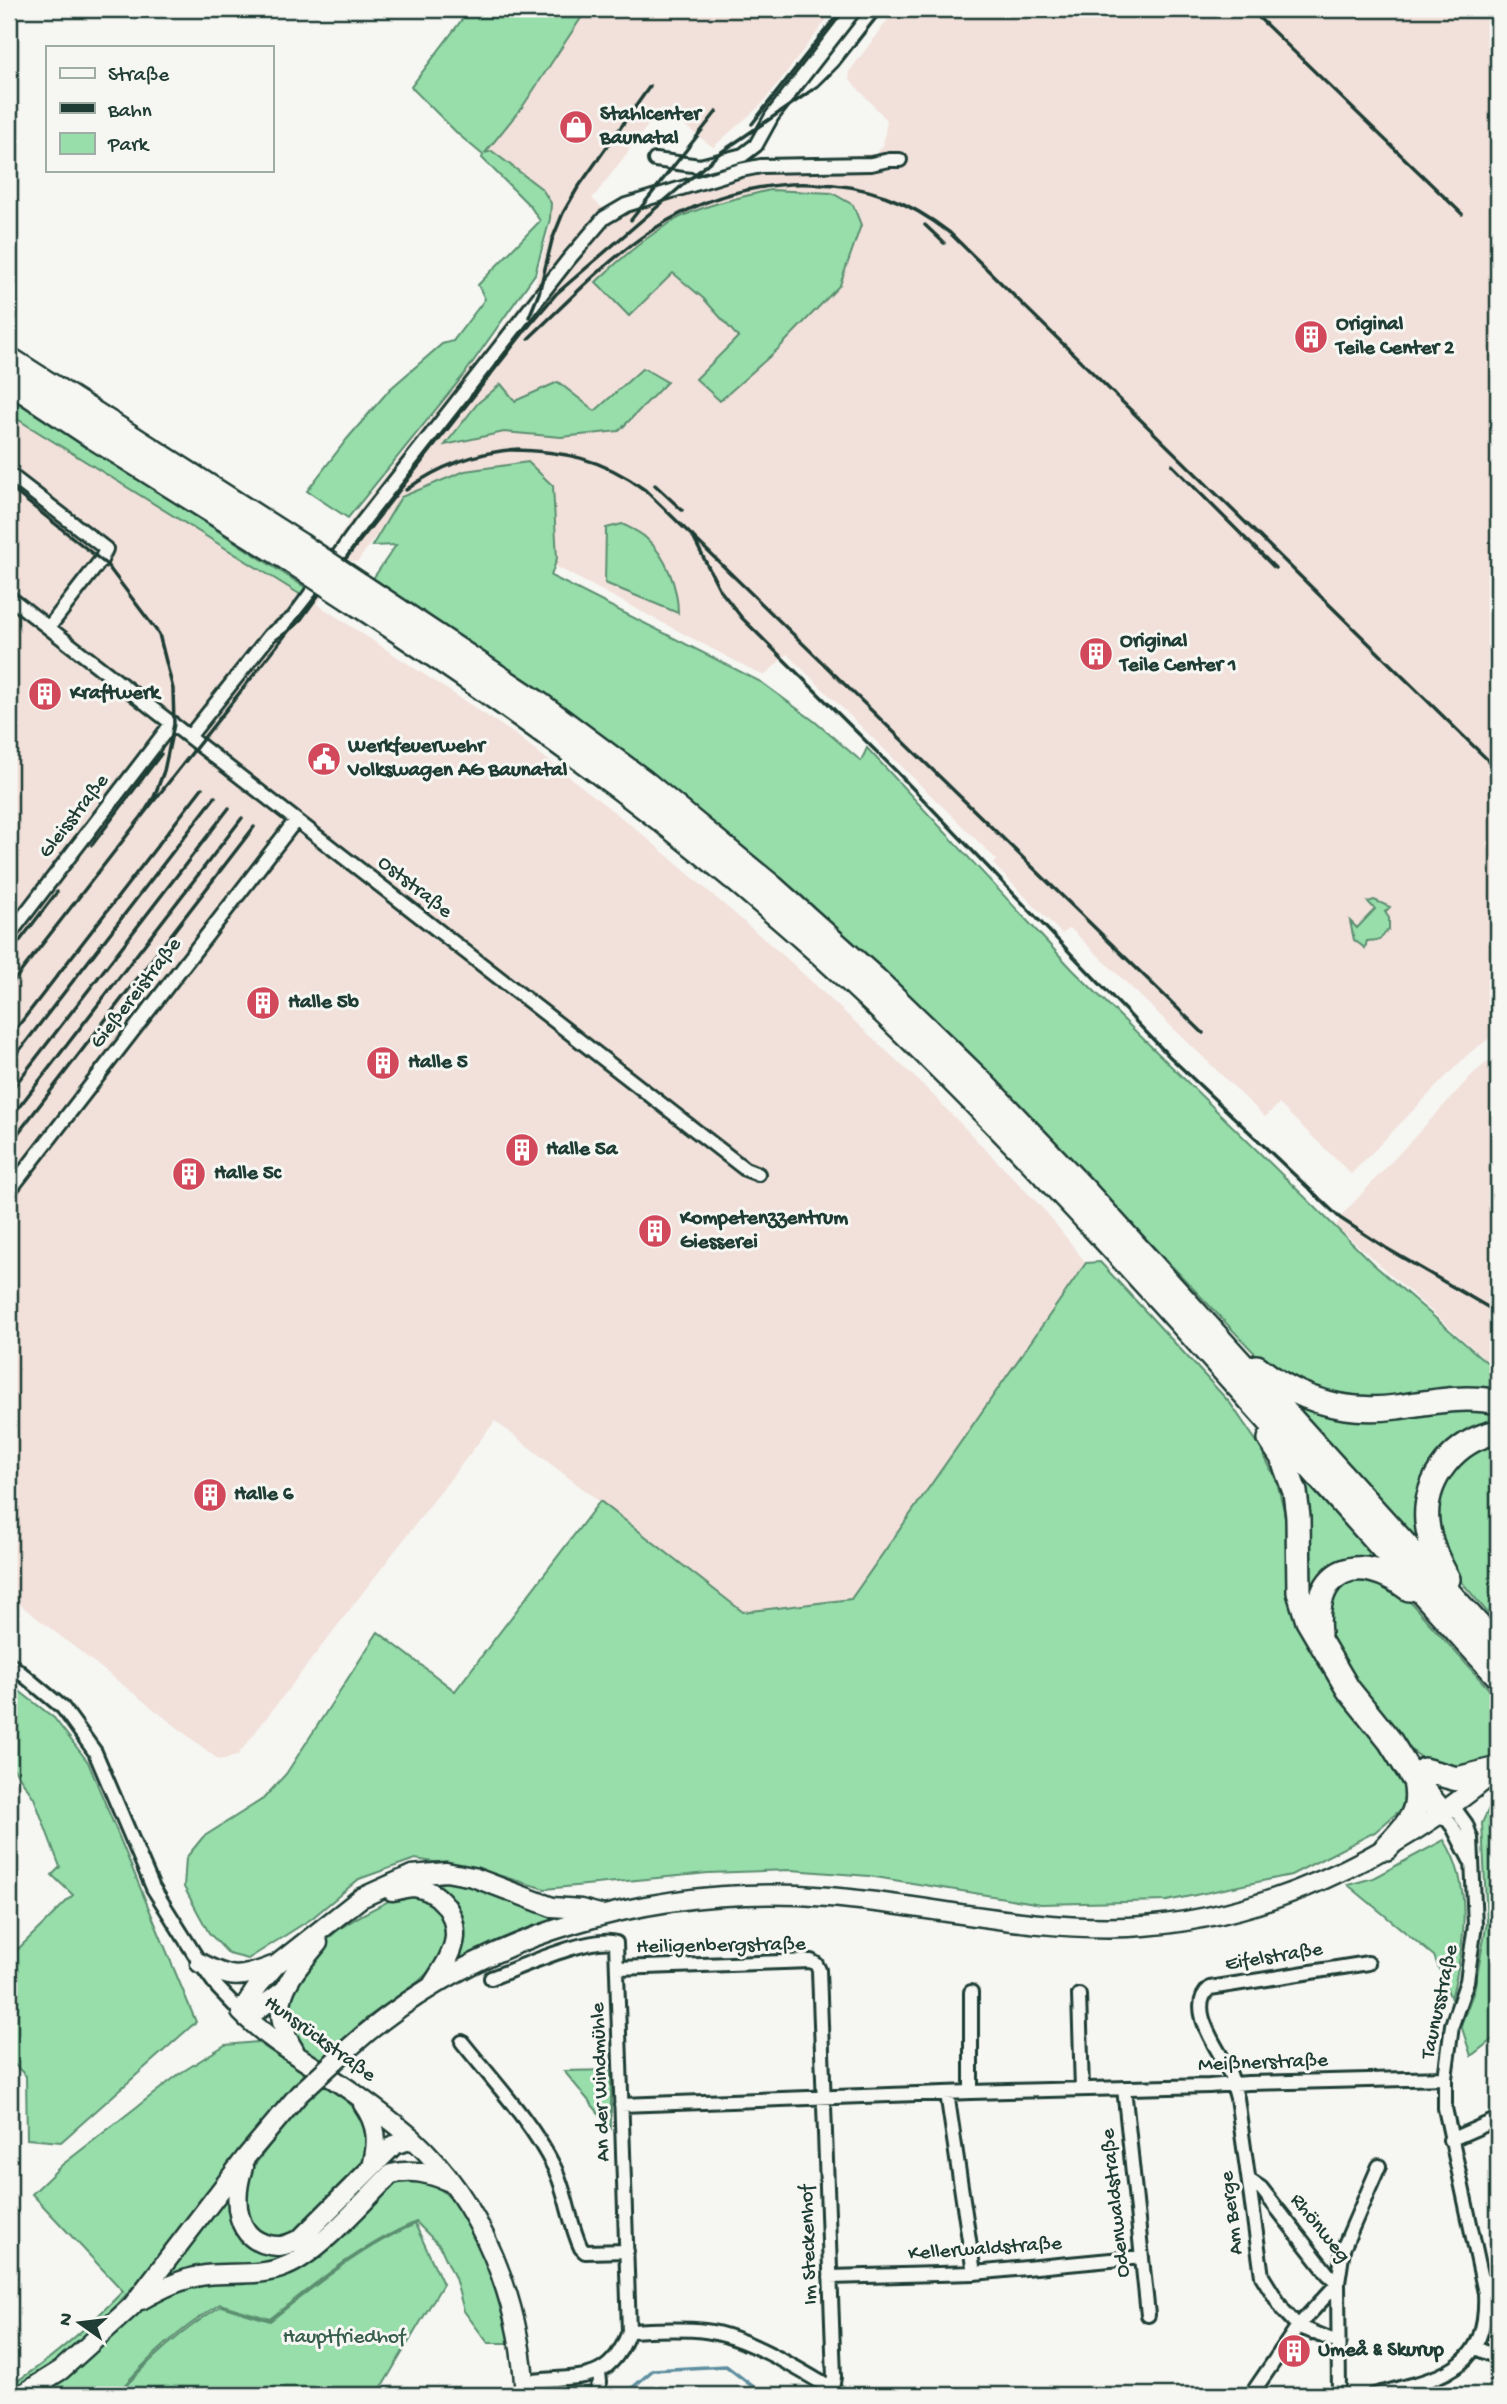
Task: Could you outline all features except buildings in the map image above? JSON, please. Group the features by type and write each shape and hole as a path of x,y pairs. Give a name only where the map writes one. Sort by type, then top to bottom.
{"highway":[{"path":"9,359 295,553 539,704 644,782 772,887 875,979 979,1080 1085,1191 1498,1647"},
{"path":"9,381 92,436 295,553"},
{"path":"355,592 449,664 633,797 753,895 869,998 969,1096 1041,1172 1498,1676"},
{"path":"1201,1320 1272,1379 1317,1401 1364,1409 1446,1400 1498,1402"},
{"path":"1257,1409 1265,1434 1287,1468 1295,1492 1301,1603 1323,1648 1348,1689 1448,1809"},
{"path":"1471,1618 1435,1554 1427,1524 1428,1503 1438,1474 1451,1456 1470,1442 1498,1432"},
{"path":"1323,1648 1318,1622 1321,1597 1334,1578 1349,1570 1366,1568 1382,1572 1441,1613"},
{"path":"1419,1775 1457,1779 1498,1769"},
{"path":"1387,1848 1409,1823 1417,1809 1419,1775"}],"main road":[{"path":"21,2395 61,2370 132,2305 246,2157 299,2094 369,2030 431,1987 486,1956 604,1915 683,1899 762,1893 830,1897 978,1918 1072,1927 1130,1927 1203,1918 1300,1890 1387,1848 1448,1809 1498,1769"},
{"path":"244,2015 258,1986 276,1965 361,1898 412,1875 446,1872 473,1877 517,1896 552,1907 581,1909 604,1915"},
{"path":"296,2053 282,2026 279,2012 283,1991 292,1973 321,1939 388,1892 411,1887 431,1891 446,1904 454,1923 455,1939 449,1958 431,1987"},
{"path":"200,1963 239,1977 276,1965"},
{"path":"244,2015 283,1991"},
{"name":"Hunsrückstraße","path":"244,2015 358,2096 413,2139 453,2183 491,2248 507,2291 519,2334 524,2389"},
{"path":"358,2096 370,2113 377,2130 377,2148 372,2167"},
{"path":"246,2157 237,2184 236,2207 244,2230 260,2242 279,2247 299,2240 353,2189 394,2145 413,2139"},
{"path":"132,2305 169,2285 205,2275 248,2274 285,2267 309,2253 402,2163 413,2139"},
{"path":"391,2174 421,2172 453,2183"}],"street":[{"path":"655,160 700,166 743,155 755,145 772,116 855,9"},
{"path":"189,737 270,635 293,618 361,524 604,218 626,205 761,166 872,164 900,160"},
{"path":"9,474 106,549 101,560 49,628"},
{"name":"Oststraße","path":"9,597 745,1169 758,1174"},
{"name":"Gleisstraße","path":"9,934 172,723"},
{"name":"Gießereistraße","path":"9,1191 296,820"},
{"name":"Hunsrückstraße","path":"9,1663 63,1708 95,1752 153,1888 200,1963 218,1988 244,2015"},
{"name":"Taunusstraße","path":"1448,1809 1469,1831 1473,1867 1473,1947 1467,1981 1452,2025 1445,2078 1445,2108 1485,2293 1484,2325 1476,2348"},
{"name":"An der Windmühle","path":"491,1978 574,1947 610,1941 616,1943 629,2331 611,2364 599,2372"},
{"name":"Heiligenbergstraße","path":"618,1968 811,1961 816,1964 819,1970 824,2099"},
{"name":"Eifelstraße","path":"1233,2084 1227,2065 1206,2026 1201,2008 1204,1992 1217,1986 1368,1963"},
{"path":"971,1992 971,2092"},
{"path":"1079,1995 1082,2089"},
{"path":"462,2042 517,2111 550,2159 565,2194 581,2248 585,2252 627,2251"},
{"name":"Meißnerstraße","path":"621,2105 1445,2078"},
{"name":"Am Berge","path":"1233,2084 1250,2180 1262,2276 1283,2310 1298,2326 1337,2343"},
{"name":"Odenwaldstraße","path":"1124,2088 1148,2315"},
{"path":"947,2093 974,2273"},
{"name":"Im Steckenhof","path":"824,2099 834,2377 837,2392"},
{"path":"1450,2140 1498,2119"},
{"path":"1251,2395 1298,2326 1338,2283 1343,2249 1379,2166"},
{"name":"Rhönweg","path":"1250,2180 1261,2188 1328,2274 1338,2283 1339,2395"},
{"name":"Kellerwaldstraße","path":"830,2277 974,2273 1142,2258"},
{"path":"629,2331 696,2330 726,2336 767,2354 837,2392"},
{"path":"1374,2395 1446,2373 1476,2348 1498,2358"},
{"path":"524,2389 599,2372 600,2382 595,2395"}],"shaded area":[{"path":"587,9 835,9 762,104 713,147 661,108 592,199 605,210 625,200 725,168 796,157 876,154 883,146 887,120 850,80 849,72 896,9 1498,9 1498,1032 1468,1054 1351,1174 1279,1104 1265,1117 1070,928 1062,934 993,864 997,860 787,654 764,676 426,498 407,501 387,521 357,562 349,560 317,604 516,735 642,834 786,958 922,1084 1047,1213 1086,1263 851,1599 743,1612 495,1421 237,1756 219,1760 9,1596 9,414 301,594 352,518 535,286 552,219 551,203 542,189 492,151 484,155 523,106"},
{"path":"1498,1053 1498,1366 1486,1360 1336,1226 1343,1214 1473,1074"}],"green space":[{"path":"470,9 587,9 523,106 485,153 492,151 542,189 551,203 550,219 535,274 463,376 348,518 307,491 390,389 442,344 453,341 485,299 478,285 540,221 530,206 482,158 483,155 411,87"},
{"path":"770,190 832,193 853,205 861,225 840,285 778,349 720,401 696,379 738,337 704,299 673,273 629,316 596,282 652,234 684,215"},
{"path":"643,368 667,382 619,431 561,437 504,432 445,445 478,403 501,384 515,401 558,382 595,411"},
{"path":"9,395 306,588 301,595 9,414"},
{"path":"528,462 553,486 557,558 551,576 761,682 814,721 861,761 867,748 1073,970 1373,1264 1485,1361 1498,1368 1498,1396 1323,1397 1262,1361 961,1044 801,895 559,703 370,583 396,545 372,546 401,497 465,471"},
{"path":"622,524 644,536 665,563 673,583 678,613 605,583 606,528"},
{"path":"1374,900 1390,907 1385,912 1389,918 1389,929 1379,940 1367,941 1365,948 1354,940 1350,921 1357,928 1375,909 1368,902"},
{"path":"1100,1262 1230,1403 1259,1445 1277,1482 1289,1531 1297,1617 1326,1674 1405,1777 1405,1806 1375,1832 1291,1875 1167,1901 1041,1904 869,1876 791,1870 708,1873 545,1889 477,1869 415,1859 359,1879 311,1919 248,1959 229,1954 209,1933 184,1887 186,1858 203,1837 263,1799 286,1774 378,1632 455,1691 600,1501 743,1612 851,1599 1086,1263"},
{"path":"1289,1397 1498,1407 1498,1426 1438,1465 1428,1553"},
{"path":"1498,1440 1498,1625 1443,1560 1436,1500 1457,1461"},
{"path":"1295,1471 1383,1565 1353,1563 1315,1626"},
{"path":"1357,1574 1391,1584 1498,1699 1498,1756 1491,1762 1483,1767 1456,1770 1429,1762 1401,1739 1368,1701 1331,1641 1325,1622 1328,1594"},
{"path":"9,1683 54,1718 88,1762 196,2022 61,2142 27,2139 26,2076 9,2059 9,1958 73,1895 52,1875 60,1867 34,1798 9,1762"},
{"path":"1498,1798 1498,2035 1471,2056 1461,2025 1474,1991 1487,1923 1482,1823 1490,1806"},
{"path":"1444,1840 1460,1877 1464,1918 1460,1960 1451,1999 1434,1956 1348,1885 1373,1878"},
{"path":"446,1876 575,1915 530,1928 451,1968 463,1947 464,1928 454,1903 435,1886 411,1882"},
{"path":"403,1894 425,1895 443,1909 449,1939 439,1962 419,1981 368,2017 317,2062 301,2052 291,2035 289,2002 295,1986 325,1941 360,1916"},
{"path":"257,2042 305,2074 194,2217 103,2321 159,2286 232,2187 231,2215 288,2249 393,2182 423,2177 449,2197 473,2230 490,2266 509,2343 488,2343 464,2311 455,2278 440,2246 416,2222 358,2253 270,2319 220,2304 164,2345 116,2395 9,2395 9,2386 40,2366 69,2342 123,2291 32,2194 62,2165 179,2074 225,2045"},
{"path":"611,2070 611,2128 564,2071"},
{"path":"325,2084 350,2104 364,2123 368,2143 363,2162 352,2180 336,2197 285,2240 250,2227 241,2183 305,2099"},
{"name":"Hauptfriedhof","path":"415,2224 443,2284 377,2395 118,2395 166,2347 221,2306 270,2321 357,2255"}],"waterway":[{"path":"624,2395 653,2370 726,2366 764,2395"}],"railway":[{"path":"752,124 842,9"},
{"path":"375,521 556,294 720,153 818,86 838,66 883,9"},
{"path":"1250,9 1462,214"},
{"path":"529,317 563,213 650,86"},
{"path":"631,220 717,111"},
{"path":"529,338 603,268 654,229 682,213 713,199 747,190 784,184 822,185"},
{"path":"813,184 851,187 886,196 919,212 950,233 1498,770"},
{"path":"925,225 944,243"},
{"path":"406,490 432,473 460,461 488,453 519,449"},
{"path":"511,450 548,452 581,458 613,470 645,490 1203,1033"},
{"path":"1172,465 1275,568"},
{"path":"655,485 682,510"},
{"path":"9,487 107,565 159,634 173,689 174,724 164,771 154,797 9,987"},
{"path":"142,816 381,514"},
{"path":"692,535 720,590 742,618 896,771 1169,1056 1340,1218 1498,1313"},
{"path":"92,845 161,754"},
{"path":"9,1038 202,788"},
{"path":"9,1064 215,797"},
{"path":"9,1093 229,808"},
{"path":"9,1120 242,818"},
{"path":"9,1145 254,827"},
{"path":"9,955 57,892"}],"place":[{"name":"Stahlcenter Baunatal","path":"576,127"},
{"name":"Original Teile Center 2","path":"1311,337"},
{"name":"Original Teile Center 1","path":"1096,654"},
{"name":"Kraftwerk","path":"45,694"},
{"name":"Werkfeuerwehr Volkswagen AG Baunatal","path":"324,759"},
{"name":"Halle 5b","path":"263,1003"},
{"name":"Halle 5","path":"383,1063"},
{"name":"Halle 5a","path":"522,1150"},
{"name":"Halle 5c","path":"189,1174"},
{"name":"Kompetenzzentrum Giesserei","path":"655,1231"},
{"name":"Halle 6","path":"210,1495"},
{"name":"Umeå & Skurup","path":"1294,2351"}]}
